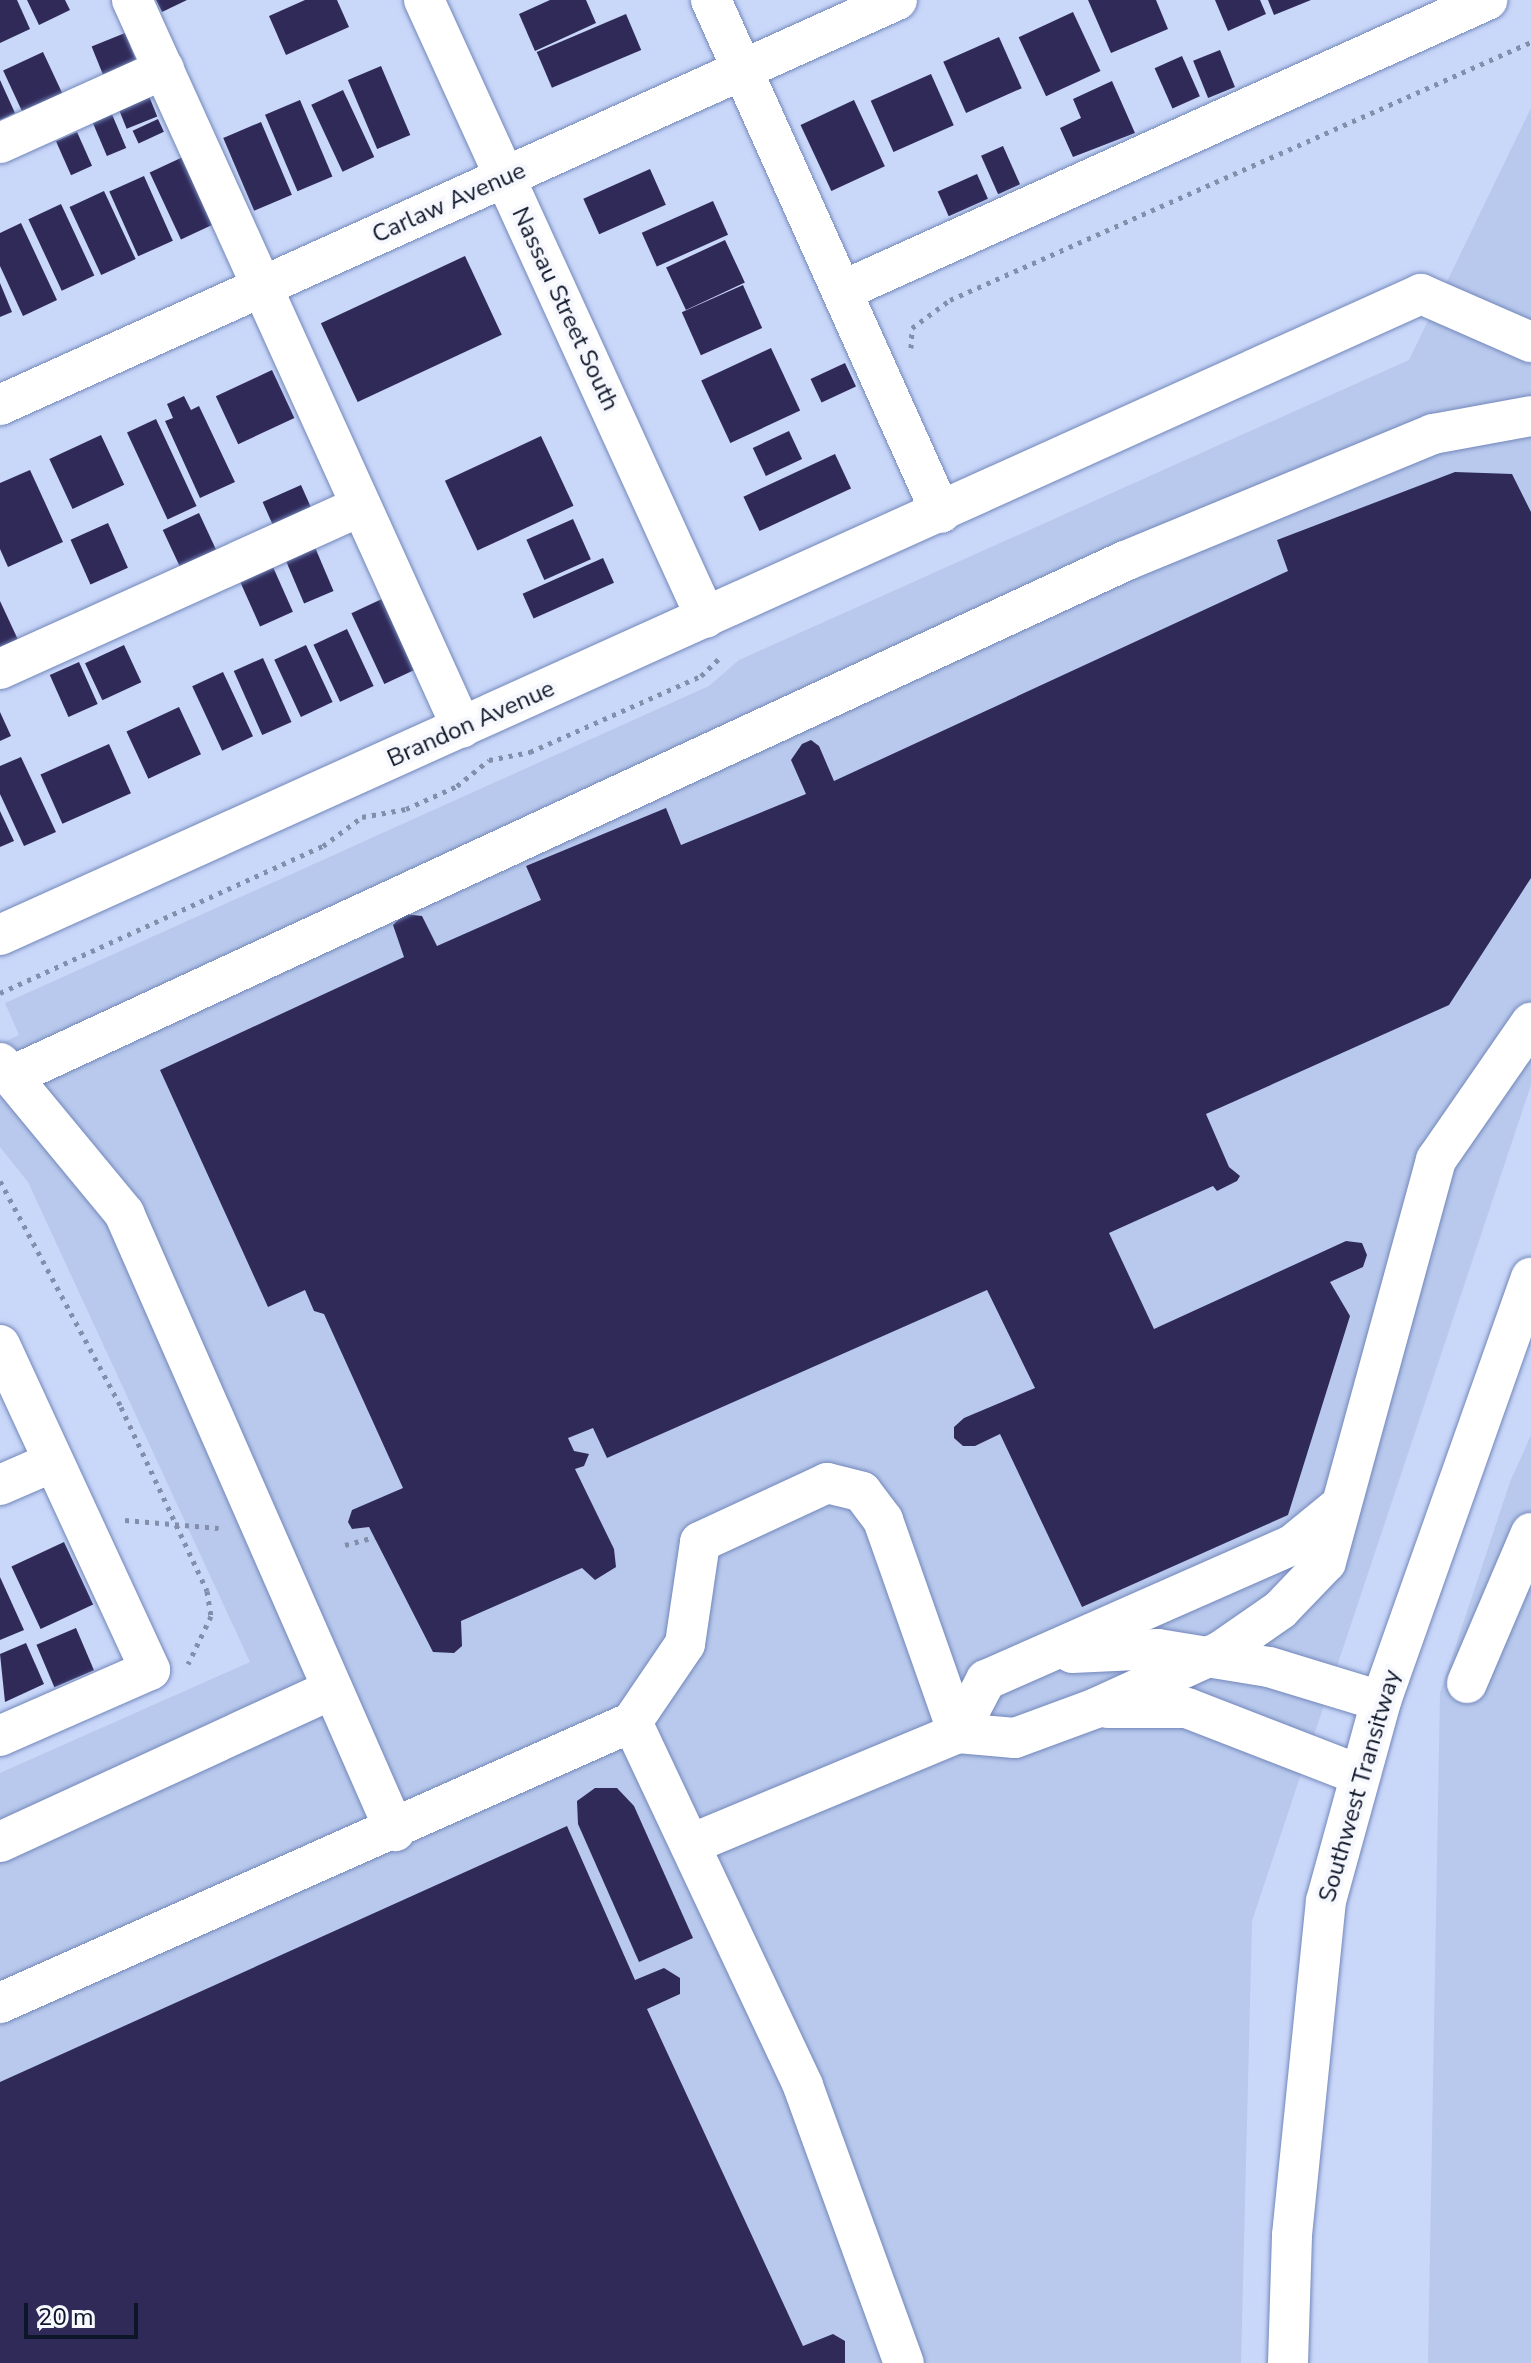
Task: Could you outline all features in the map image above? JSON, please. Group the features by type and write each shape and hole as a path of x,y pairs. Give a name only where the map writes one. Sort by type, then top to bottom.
{"street":[{"path":"132,0 462,728"},
{"name":"Nassau Street South","path":"424,0 720,631"},
{"path":"711,0 941,513"},
{"name":"Carlaw Avenue","path":"0,405 897,0"},
{"path":"842,291 1487,0"},
{"path":"0,143 164,69"},
{"name":"Brandon Avenue","path":"0,935 462,728 720,631 941,513 1421,294 1531,342"},
{"path":"395,1831 124,1213 7,1069 1139,555 1433,434 1531,416"},
{"path":"0,669 361,506"},
{"path":"691,1844 958,1733 1015,1738 1096,1708 1207,1657 1280,1610 1326,1562 1436,1160 1531,1023"},
{"name":"Southwest Transitway","path":"1288,2363 1292,2235 1326,1901 1381,1701 1531,1278"},
{"path":"0,1345 150,1670 0,1736"},
{"path":"0,1485 53,1462"},
{"path":"0,2003 395,1831 632,1722 685,1644 700,1542 827,1483 862,1492 883,1520 958,1733"},
{"path":"958,1733 986,1680 1051,1654 1292,1545 1341,1505"},
{"path":"1467,1683 1531,1533"},
{"path":"1051,1654 1158,1649 1269,1667 1381,1701"},
{"path":"0,1842 333,1689"},
{"path":"1096,1708 1187,1708 1360,1775"},
{"path":"632,1722 803,2086 904,2363"}],"path":[{"path":"910,359 912,328 950,300 1531,42"},
{"path":"0,993 323,846 362,817 406,809 457,786 489,760 530,752 701,676 720,631"},
{"path":"0,1181 55,1282"},
{"path":"79,1517 264,1532"},
{"path":"345,1545 374,1537"}],"shaded area":[{"path":"1531,108 1531,1085 1252,1921 1241,2363 0,2363 0,1773 250,1662 28,1182 0,1147 0,1044 19,1035 5,1003 709,686 739,660 1409,360"},
{"path":"1531,1435 1531,2363 1428,2363 1440,1693 1510,1482"}],"building":[{"path":"0,0 17,0 30,29 0,43"},
{"path":"27,0 65,0 70,10 39,25"},
{"path":"156,0 187,0 162,12"},
{"path":"305,0 337,0 349,27 286,55 269,16"},
{"path":"550,0 586,0 596,23 535,51 519,14"},
{"path":"1088,0 1156,0 1168,29 1111,53"},
{"path":"1215,0 1260,0 1266,14 1228,31"},
{"path":"1268,0 1311,0 1274,15"},
{"path":"1073,12 1100,71 1046,96 1019,37"},
{"path":"626,14 641,50 552,88 537,52"},
{"path":"125,33 137,62 103,75 92,46"},
{"path":"999,37 1022,88 966,113 943,62"},
{"path":"1220,50 1235,87 1208,98 1193,61"},
{"path":"43,52 63,95 23,113 3,71"},
{"path":"1182,56 1200,96 1172,108 1155,68"},
{"path":"381,66 410,135 377,149 348,80"},
{"path":"931,74 954,125 893,152 871,101"},
{"path":"0,80 15,113 0,120"},
{"path":"1112,81 1135,133 1073,157 1060,128 1081,118 1073,99"},
{"path":"343,90 374,157 343,172 311,105"},
{"path":"149,96 157,116 127,129 118,108"},
{"path":"300,100 332,176 297,191 265,115"},
{"path":"854,100 885,166 831,191 801,125"},
{"path":"111,112 126,148 107,156 92,120"},
{"path":"158,119 164,132 139,144 133,131"},
{"path":"261,122 292,195 254,211 223,138"},
{"path":"77,132 92,166 71,175 56,141"},
{"path":"1003,146 1020,184 998,194 981,156"},
{"path":"185,156 216,223 181,240 150,172"},
{"path":"650,169 666,205 599,234 583,199"},
{"path":"977,174 988,199 949,216 938,191"},
{"path":"144,176 173,241 138,256 109,191"},
{"path":"104,191 136,259 101,275 70,207"},
{"path":"713,201 728,235 657,267 642,233"},
{"path":"61,204 94,276 62,291 28,219"},
{"path":"21,223 57,300 23,316 0,266 0,233"},
{"path":"725,240 745,283 686,310 666,267"},
{"path":"465,256 502,335 358,402 321,323"},
{"path":"0,283 12,312 0,317"},
{"path":"743,285 762,328 701,355 682,312"},
{"path":"771,348 800,411 730,443 701,381"},
{"path":"845,363 856,387 822,403 811,379"},
{"path":"272,370 294,418 238,444 216,396"},
{"path":"184,396 191,410 199,406 235,482 200,498 165,421 173,418 167,404"},
{"path":"156,419 197,506 168,520 127,433"},
{"path":"789,431 802,459 766,476 753,448"},
{"path":"101,435 124,485 73,509 49,459"},
{"path":"541,436 574,506 477,551 445,481"},
{"path":"835,454 851,488 760,531 743,497"},
{"path":"30,470 63,542 8,567 0,549 0,483"},
{"path":"1455,472 1512,474 1531,512 1531,878 1449,1005 1206,1114 1229,1167 1240,1176 1237,1181 1217,1191 1213,1186 1109,1233 1154,1329 1346,1241 1362,1243 1367,1255 1363,1267 1330,1282 1350,1316 1288,1515 1082,1607 1000,1434 975,1446 963,1446 954,1438 954,1427 964,1418 1035,1388 987,1290 607,1458 593,1428 568,1438 574,1451 589,1454 584,1466 575,1469 614,1549 616,1567 595,1580 582,1568 461,1621 462,1646 454,1653 433,1652 369,1527 352,1529 348,1522 352,1510 403,1488 324,1314 314,1311 305,1290 268,1307 160,1070 404,957 393,925 404,914 422,916 437,946 541,900 526,866 666,808 681,845 806,794 791,760 802,744 811,740 819,746 834,781 1288,571 1277,540"},
{"path":"301,485 313,512 275,529 263,502"},
{"path":"199,513 218,553 181,570 163,530"},
{"path":"573,519 591,559 544,580 526,540"},
{"path":"108,523 128,568 90,584 71,540"},
{"path":"314,545 334,591 304,604 285,558"},
{"path":"603,558 614,583 534,618 523,594"},
{"path":"273,567 293,612 260,626 240,582"},
{"path":"384,598 417,669 384,684 351,613"},
{"path":"0,601 20,644 0,654"},
{"path":"347,629 374,686 340,702 313,645"},
{"path":"124,645 141,682 102,700 85,663"},
{"path":"306,645 333,702 301,717 274,660"},
{"path":"263,658 291,722 262,735 234,671"},
{"path":"79,662 98,704 68,717 50,675"},
{"path":"223,672 253,736 222,751 192,686"},
{"path":"179,707 201,754 148,779 126,732"},
{"path":"0,712 11,736 0,741"},
{"path":"109,744 131,793 62,824 40,775"},
{"path":"21,757 56,832 24,846 0,794 0,766"},
{"path":"0,811 14,841 0,847"},
{"path":"64,1542 93,1605 41,1629 11,1567"},
{"path":"0,1577 24,1630 0,1640"},
{"path":"76,1628 94,1670 54,1687 36,1645"},
{"path":"26,1643 44,1684 5,1702 0,1654"},
{"path":"595,1788 617,1788 634,1806 693,1938 639,1962 578,1824 577,1801"},
{"path":"567,1826 635,1980 664,1968 680,1978 680,1994 647,2009 803,2346 833,2334 845,2341 845,2363 0,2363 0,2082"}]}
